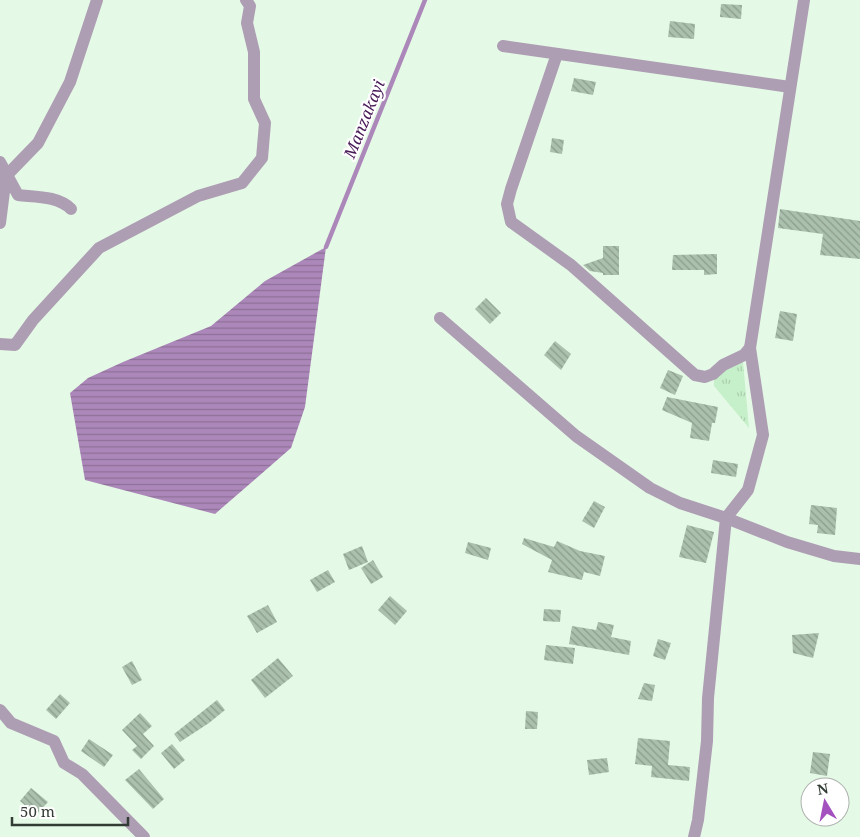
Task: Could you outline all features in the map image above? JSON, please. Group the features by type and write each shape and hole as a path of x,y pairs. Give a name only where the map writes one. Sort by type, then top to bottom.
{"street":[{"path":"0,223 6,176 38,143 70,82 97,0"},
{"path":"0,344 15,345 33,320 99,248 198,196 242,183 262,158 265,123 254,99 254,52 247,23 250,6 246,0"},
{"path":"694,837 698,820 707,741 709,688 726,518 748,490 763,435 750,348 804,0"},
{"path":"503,46 790,87"},
{"path":"556,54 510,188 507,204 511,222 571,265 695,375 706,377 713,374 723,365 744,355 750,348"},
{"path":"0,162 18,195 57,200 67,205 71,210"},
{"path":"440,318 576,436 650,488 680,503 726,518 786,542 834,556 860,559"},
{"path":"0,710 12,723 54,741 64,764 82,774 144,837"}],"green space":[{"path":"743,362 749,428 714,386 714,378 731,364"}],"shaded area":[{"path":"326,247 305,407 291,448 215,514 85,480 70,393 88,378 211,326 265,281"}],"building":[{"path":"721,4 742,5 741,19 720,17"},
{"path":"670,21 695,24 694,39 668,37"},
{"path":"574,78 596,82 593,95 571,91"},
{"path":"552,138 564,140 562,154 550,152"},
{"path":"780,209 860,221 860,259 820,255 823,234 778,228"},
{"path":"603,246 619,246 619,275 603,275 603,273 590,271 583,265 603,258"},
{"path":"717,254 717,274 704,275 704,270 672,270 673,255"},
{"path":"486,298 501,313 490,324 475,309"},
{"path":"780,311 797,314 793,341 775,338"},
{"path":"555,341 571,354 561,370 544,355"},
{"path":"668,370 683,376 675,395 660,388"},
{"path":"667,397 718,407 715,423 712,423 709,441 690,438 692,423 662,410"},
{"path":"713,460 738,464 736,477 711,473"},
{"path":"594,501 605,507 594,528 582,521"},
{"path":"811,505 837,508 835,535 817,533 818,525 809,524"},
{"path":"687,525 714,532 706,563 679,557"},
{"path":"524,538 554,547 557,541 580,551 605,556 600,576 584,572 582,580 548,572 552,560 522,544"},
{"path":"468,542 491,548 488,560 465,553"},
{"path":"362,546 368,562 349,570 343,554"},
{"path":"373,560 383,577 371,584 361,568"},
{"path":"328,570 335,582 317,592 310,580"},
{"path":"390,596 407,611 395,625 378,610"},
{"path":"268,605 277,622 257,633 247,616"},
{"path":"544,609 561,610 560,622 543,621"},
{"path":"598,622 614,625 611,637 631,641 629,655 569,644 572,626 596,630"},
{"path":"819,633 813,658 793,653 792,635"},
{"path":"658,639 671,643 665,660 653,656"},
{"path":"546,645 575,648 573,664 544,660"},
{"path":"278,658 293,676 265,698 251,680"},
{"path":"132,661 142,680 132,685 122,667"},
{"path":"644,683 655,685 652,701 638,699"},
{"path":"60,694 70,703 56,719 46,710"},
{"path":"217,700 225,710 180,742 174,734"},
{"path":"526,711 538,712 537,729 525,729"},
{"path":"140,713 152,726 143,734 154,746 141,759 132,750 137,746 122,730"},
{"path":"638,738 670,741 668,765 690,767 689,781 651,777 652,766 635,764"},
{"path":"89,739 113,755 104,767 81,751"},
{"path":"172,744 185,760 174,769 161,753"},
{"path":"813,752 830,754 827,776 810,773"},
{"path":"607,758 609,772 589,775 587,760"},
{"path":"139,769 164,799 153,809 125,780"},
{"path":"31,788 48,802 36,815 20,801"}],"waterway":[{"name":"Manzakayi","path":"326,247 425,0"}]}
